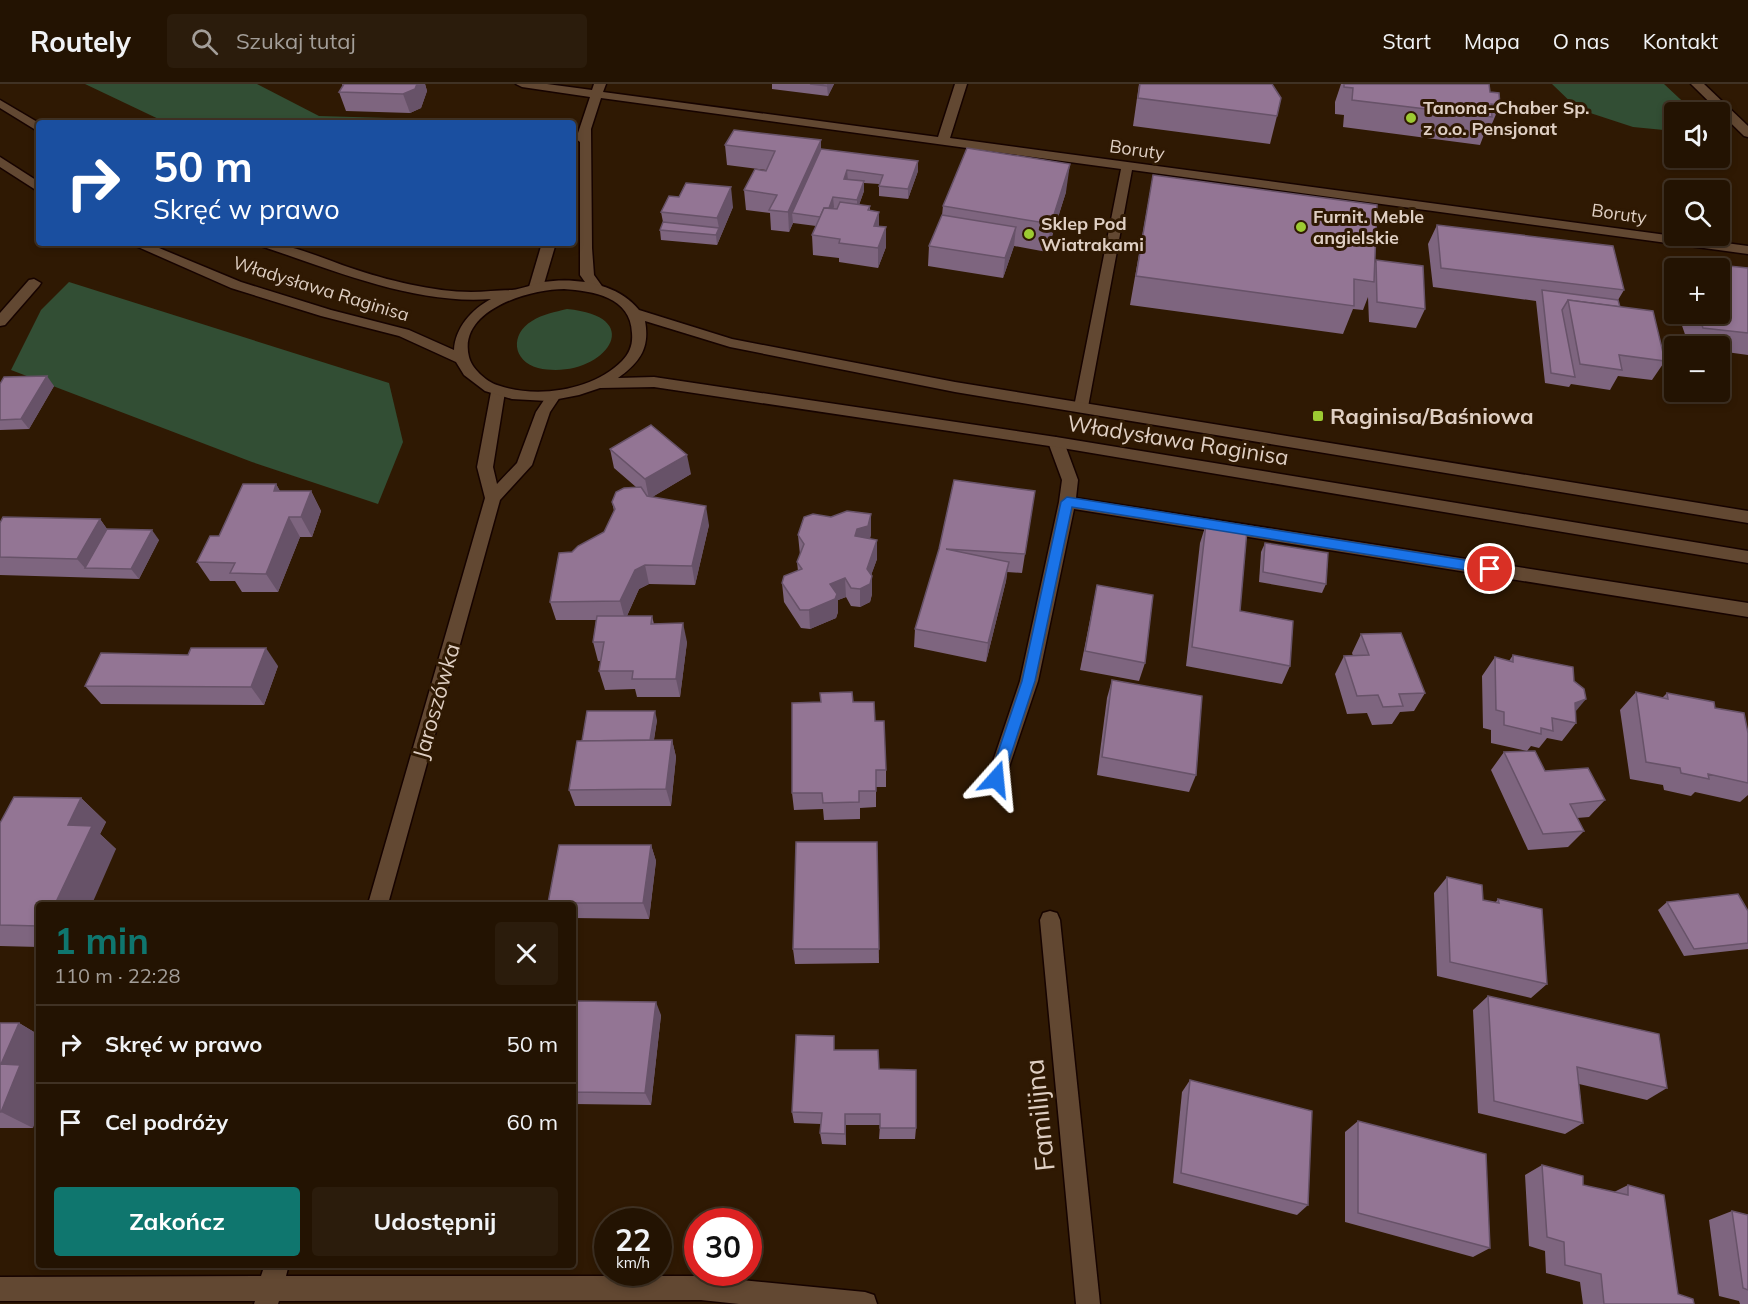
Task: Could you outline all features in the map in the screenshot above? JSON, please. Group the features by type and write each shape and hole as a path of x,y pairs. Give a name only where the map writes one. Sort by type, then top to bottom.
{"street":[{"name":"Boruty","path":"522,84 599,89 1127,167 1748,250"},
{"path":"943,141 961,84"},
{"path":"1697,84 1748,133"},
{"path":"576,158 599,89"},
{"path":"0,103 36,126"},
{"path":"586,130 585,257 587,275 597,289"},
{"path":"0,161 36,186"},
{"path":"1081,407 1127,167"},
{"name":"Władysława Raginisa","path":"143,246 236,285 326,313 404,333 461,359"},
{"name":"Władysława Raginisa","path":"275,246 362,276 440,294 471,296 518,292"},
{"path":"536,287 548,246"},
{"path":"0,322 34,284"},
{"path":"566,284 597,289 626,303 635,313 640,324 637,347 624,367 600,383 578,392 553,397 515,396 498,392 476,381 461,359 460,348 468,326 488,307 518,292 536,287 566,284"},
{"name":"Władysława Raginisa","path":"635,313 730,343 921,381 1748,517"},
{"name":"Władysława Raginisa","path":"600,383 654,382 1056,442 1748,556"},
{"path":"493,498 485,467 498,392"},
{"name":"Jaroszówka","path":"379,902 493,498 524,465 543,412 553,397"},
{"path":"996,779 1029,681 1067,502 1070,480 1056,442"},
{"path":"1067,502 1748,610"},
{"name":"Familijna","path":"1050,920 1088,1304"},
{"path":"268,1297 276,1268"},
{"path":"0,1289 268,1297 701,1288 865,1304"}],"green space":[{"path":"85,84 257,84 319,116 456,120 161,120"},
{"path":"1552,84 1664,84 1683,102 1664,102 1664,130 1633,127 1578,109"},
{"path":"69,282 389,383 403,442 378,504 252,462 11,370 41,310"},
{"path":"567,309 593,314 607,324 612,335 608,347 597,358 581,366 561,370 529,365 523,360 517,347 520,333 525,326 536,319"}],"building":[{"path":"344,84 417,84 415,89 403,94 339,92"},
{"path":"1140,84 1272,84 1281,98 1277,116 1138,98"},
{"path":"1344,84 1489,84 1490,92 1499,93 1500,105 1491,104 1492,117 1352,100 1353,88 1344,87"},
{"path":"734,130 821,140 788,212 769,210 777,195 744,190 755,169 766,171 775,151 725,145"},
{"path":"967,148 1070,164 1051,224 943,206"},
{"path":"821,149 918,161 908,189 879,186 883,175 847,170 844,179 864,181 857,200 833,197 829,208 824,208 820,217 792,213"},
{"path":"1153,175 1377,205 1374,282 1354,279 1354,306 1136,276"},
{"path":"686,183 731,187 717,218 661,212 669,196 679,197"},
{"path":"840,202 870,206 868,210 879,212 874,226 886,227 878,248 839,243 840,239 812,235 824,208 837,209"},
{"path":"942,215 1016,227 1005,258 929,246"},
{"path":"663,222 719,228 716,235 660,230"},
{"path":"1437,225 1613,246 1624,290 1441,268"},
{"path":"1376,260 1423,266 1425,309 1377,302"},
{"path":"1730,266 1748,268 1748,333 1703,328 1702,324 1730,324"},
{"path":"1542,290 1618,300 1620,307 1568,300 1562,310 1575,377 1551,373"},
{"path":"1568,300 1653,311 1664,361 1619,355 1622,370 1580,364"},
{"path":"47,376 21,419 0,420 0,384 4,377"},
{"path":"651,425 687,455 645,479 610,449"},
{"path":"954,480 1035,491 1025,554 946,549 1009,562 988,643 915,629 939,549"},
{"path":"243,484 276,484 274,491 311,491 301,517 289,517 266,574 230,573 235,563 197,562 210,536 219,536"},
{"path":"641,487 647,496 706,506 692,566 645,565 635,570 620,601 550,602 559,553 572,552 578,546 604,532 615,509 612,502 616,492 624,488"},
{"path":"847,511 871,514 868,526 857,529 855,536 877,540 867,569 872,576 870,584 860,589 851,588 845,578 830,584 837,594 835,599 809,610 800,610 782,583 784,576 802,569 797,562 804,544 798,535 804,517 813,514 831,517"},
{"path":"3,517 100,519 77,559 0,557 0,523"},
{"path":"1206,524 1247,530 1240,611 1293,621 1290,666 1192,647"},
{"path":"107,529 152,530 131,569 85,568"},
{"path":"1265,543 1328,553 1326,584 1263,572"},
{"path":"1097,585 1153,595 1145,663 1085,651"},
{"path":"597,616 652,616 651,624 683,623 676,679 632,679 633,671 599,671 604,642 593,642"},
{"path":"1401,633 1425,693 1399,694 1403,706 1383,707 1378,695 1357,696 1344,656 1369,655 1361,634"},
{"path":"191,648 266,648 251,687 85,686 101,653 188,655"},
{"path":"1513,655 1573,667 1574,681 1584,689 1586,699 1575,703 1576,723 1552,718 1553,731 1541,728 1541,734 1504,725 1504,712 1496,710 1495,657 1513,662"},
{"path":"1112,680 1202,696 1196,775 1102,757"},
{"path":"852,692 853,702 874,702 875,721 884,721 886,770 876,770 876,791 859,791 859,802 823,803 822,793 792,793 792,703 821,702 820,693"},
{"path":"1636,692 1668,699 1667,693 1714,702 1715,708 1744,713 1748,733 1748,783 1708,774 1709,779 1681,773 1680,768 1646,762"},
{"path":"587,711 655,711 650,740 582,741"},
{"path":"672,740 666,789 569,790 577,741"},
{"path":"1535,751 1545,771 1588,768 1605,800 1570,804 1584,831 1543,834 1504,752"},
{"path":"14,797 81,798 68,825 92,826 56,902 36,902 36,926 0,925 0,823"},
{"path":"796,842 877,842 879,949 793,949"},
{"path":"559,845 651,845 643,903 548,902"},
{"path":"1447,877 1482,885 1483,900 1499,903 1498,899 1542,909 1547,984 1450,962"},
{"path":"1738,894 1748,911 1748,943 1694,949 1667,902"},
{"path":"1488,996 1659,1034 1667,1088 1577,1067 1583,1123 1494,1101"},
{"path":"576,1001 656,1002 645,1093 576,1092"},
{"path":"0,1023 19,1023 1,1064 20,1065 1,1112 0,1112"},
{"path":"796,1035 834,1036 834,1050 878,1050 879,1069 916,1070 916,1128 880,1128 880,1114 845,1114 845,1134 820,1133 822,1113 792,1112"},
{"path":"1190,1080 1312,1111 1308,1205 1181,1173"},
{"path":"1358,1121 1486,1154 1490,1248 1358,1213"},
{"path":"1542,1165 1583,1176 1583,1185 1628,1195 1628,1185 1664,1195 1678,1294 1693,1299 1694,1304 1604,1304 1601,1274 1565,1265 1564,1242 1547,1237"},
{"path":"1732,1211 1748,1215 1748,1290 1743,1288"}],"place":[{"name":"Tanona-Chaber Sp. z o.o. Pensjonat","path":"1411,118"},
{"name":"Furnit. Meble angielskie","path":"1301,227"},
{"name":"Sklep Pod Wiatrakami","path":"1029,234"},
{"name":"Raginisa/Baśniowa","path":"1318,416"}],"route":[{"path":"996,779 1029,681 1067,502 1490,569"}]}
